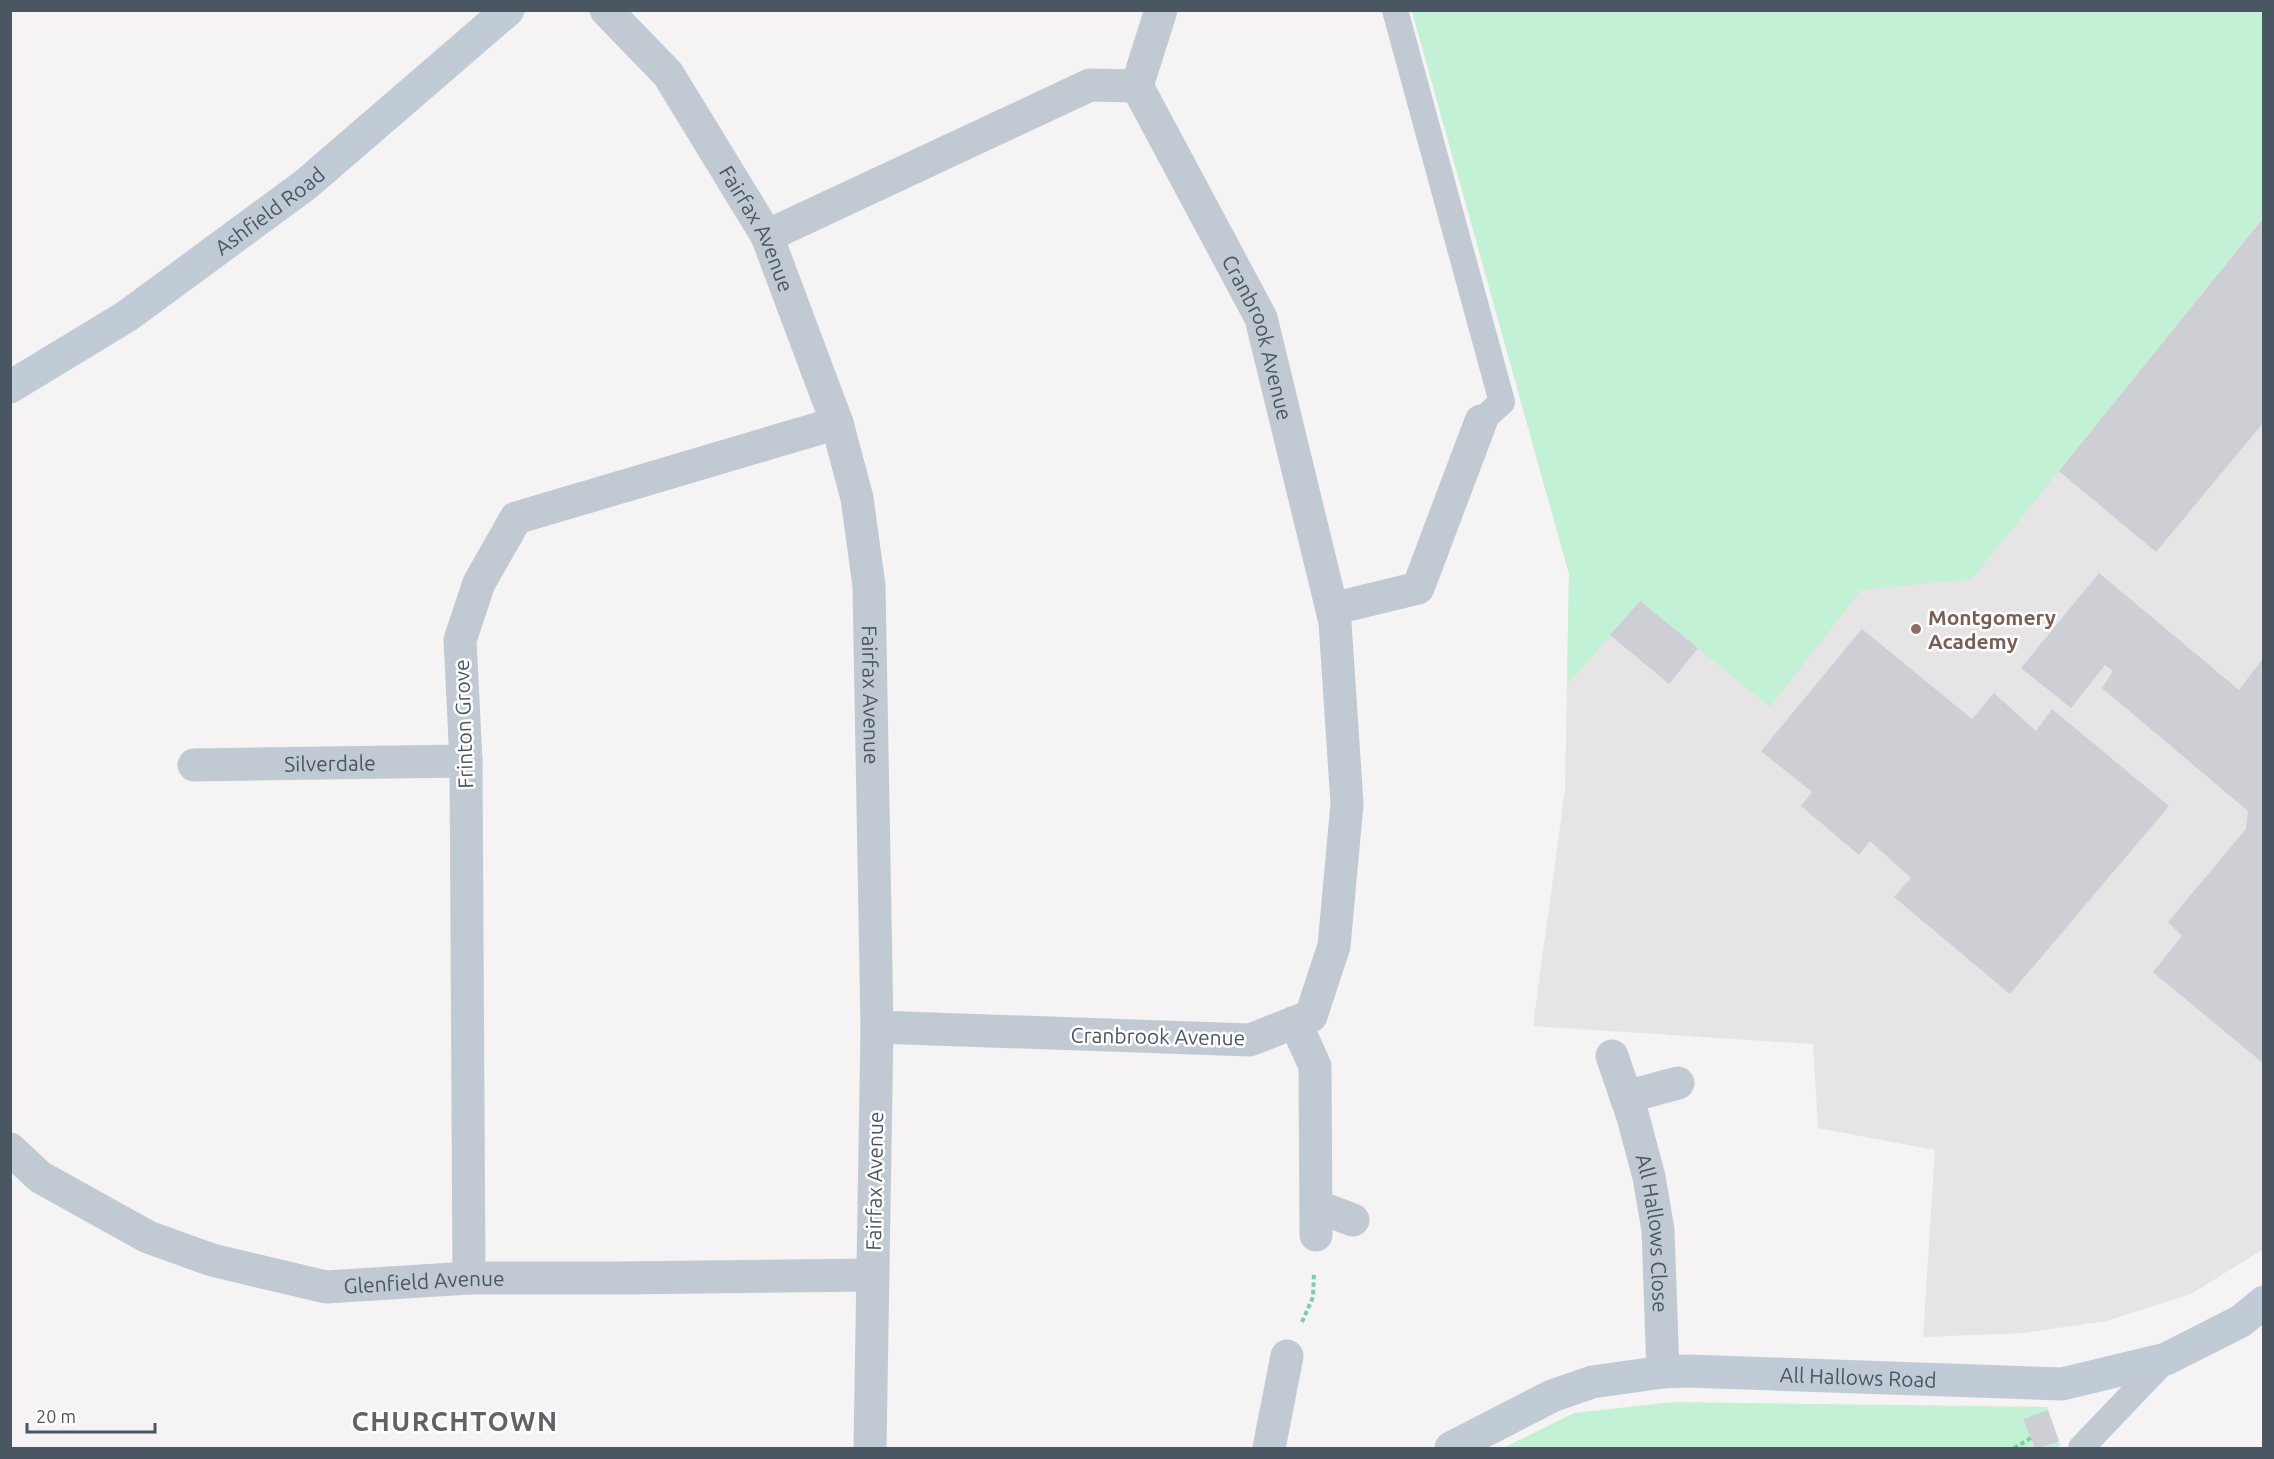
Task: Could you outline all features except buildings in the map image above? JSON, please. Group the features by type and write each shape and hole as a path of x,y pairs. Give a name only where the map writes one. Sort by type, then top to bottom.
{"street":[{"name":"Ashfield Road","path":"10,387 127,316 305,184 508,10"},
{"name":"Fairfax Avenue","path":"606,10 668,74 766,236 837,423 856,498 869,586 877,1028 870,1449"},
{"path":"766,236 1090,85 1137,86 1161,10"},
{"name":"Cranbrook Avenue","path":"877,1028 1250,1040 1311,1016 1334,946 1347,804 1335,621 1261,318 1137,86"},
{"path":"1332,609 1418,588 1481,421"},
{"name":"Frinton Grove","path":"469,1278 466,761 460,640 479,583 516,518 837,423"},
{"name":"Silverdale","path":"194,765 466,761"},
{"path":"1295,1022 1315,1066 1316,1221 1353,1220"},
{"name":"All Hallows Close","path":"1612,1056 1649,1177 1658,1230 1663,1372"},
{"path":"1626,1097 1678,1083"},
{"name":"Glenfield Avenue","path":"10,1149 40,1178 148,1237 212,1260 326,1287 469,1278 872,1275"},
{"name":"All Hallows Road","path":"1451,1449 1552,1396 1592,1382 1663,1372 2062,1384 2166,1359 2241,1321 2264,1302"},
{"path":"1269,1449 1287,1356"}],"lane":[{"path":"1395,10 1502,402 1481,421"},
{"path":"2081,1449 2166,1359"}],"path":[{"path":"1287,1356 1313,1297 1316,1221"},
{"path":"2014,1449 2031,1438"}],"shaded area":[{"name":"Montgomery Academy","path":"1412,11 2263,11 2262,1250 2191,1294 2106,1321 2024,1333 1923,1337 1935,1150 1818,1128 1813,1044 1533,1026 1565,790 1569,574"}],"green space":[{"path":"1412,11 2263,11 2263,217 1972,579 1861,590 1770,707 1640,601 1567,685 1569,574"},
{"path":"1674,1402 2047,1407 2060,1445 2055,1448 1503,1448 1574,1413"}],"place":[{"name":"Montgomery Academy","path":"1916,629"}],"district":[{"name":"CHURCHTOWN","path":"455,1421"}]}
